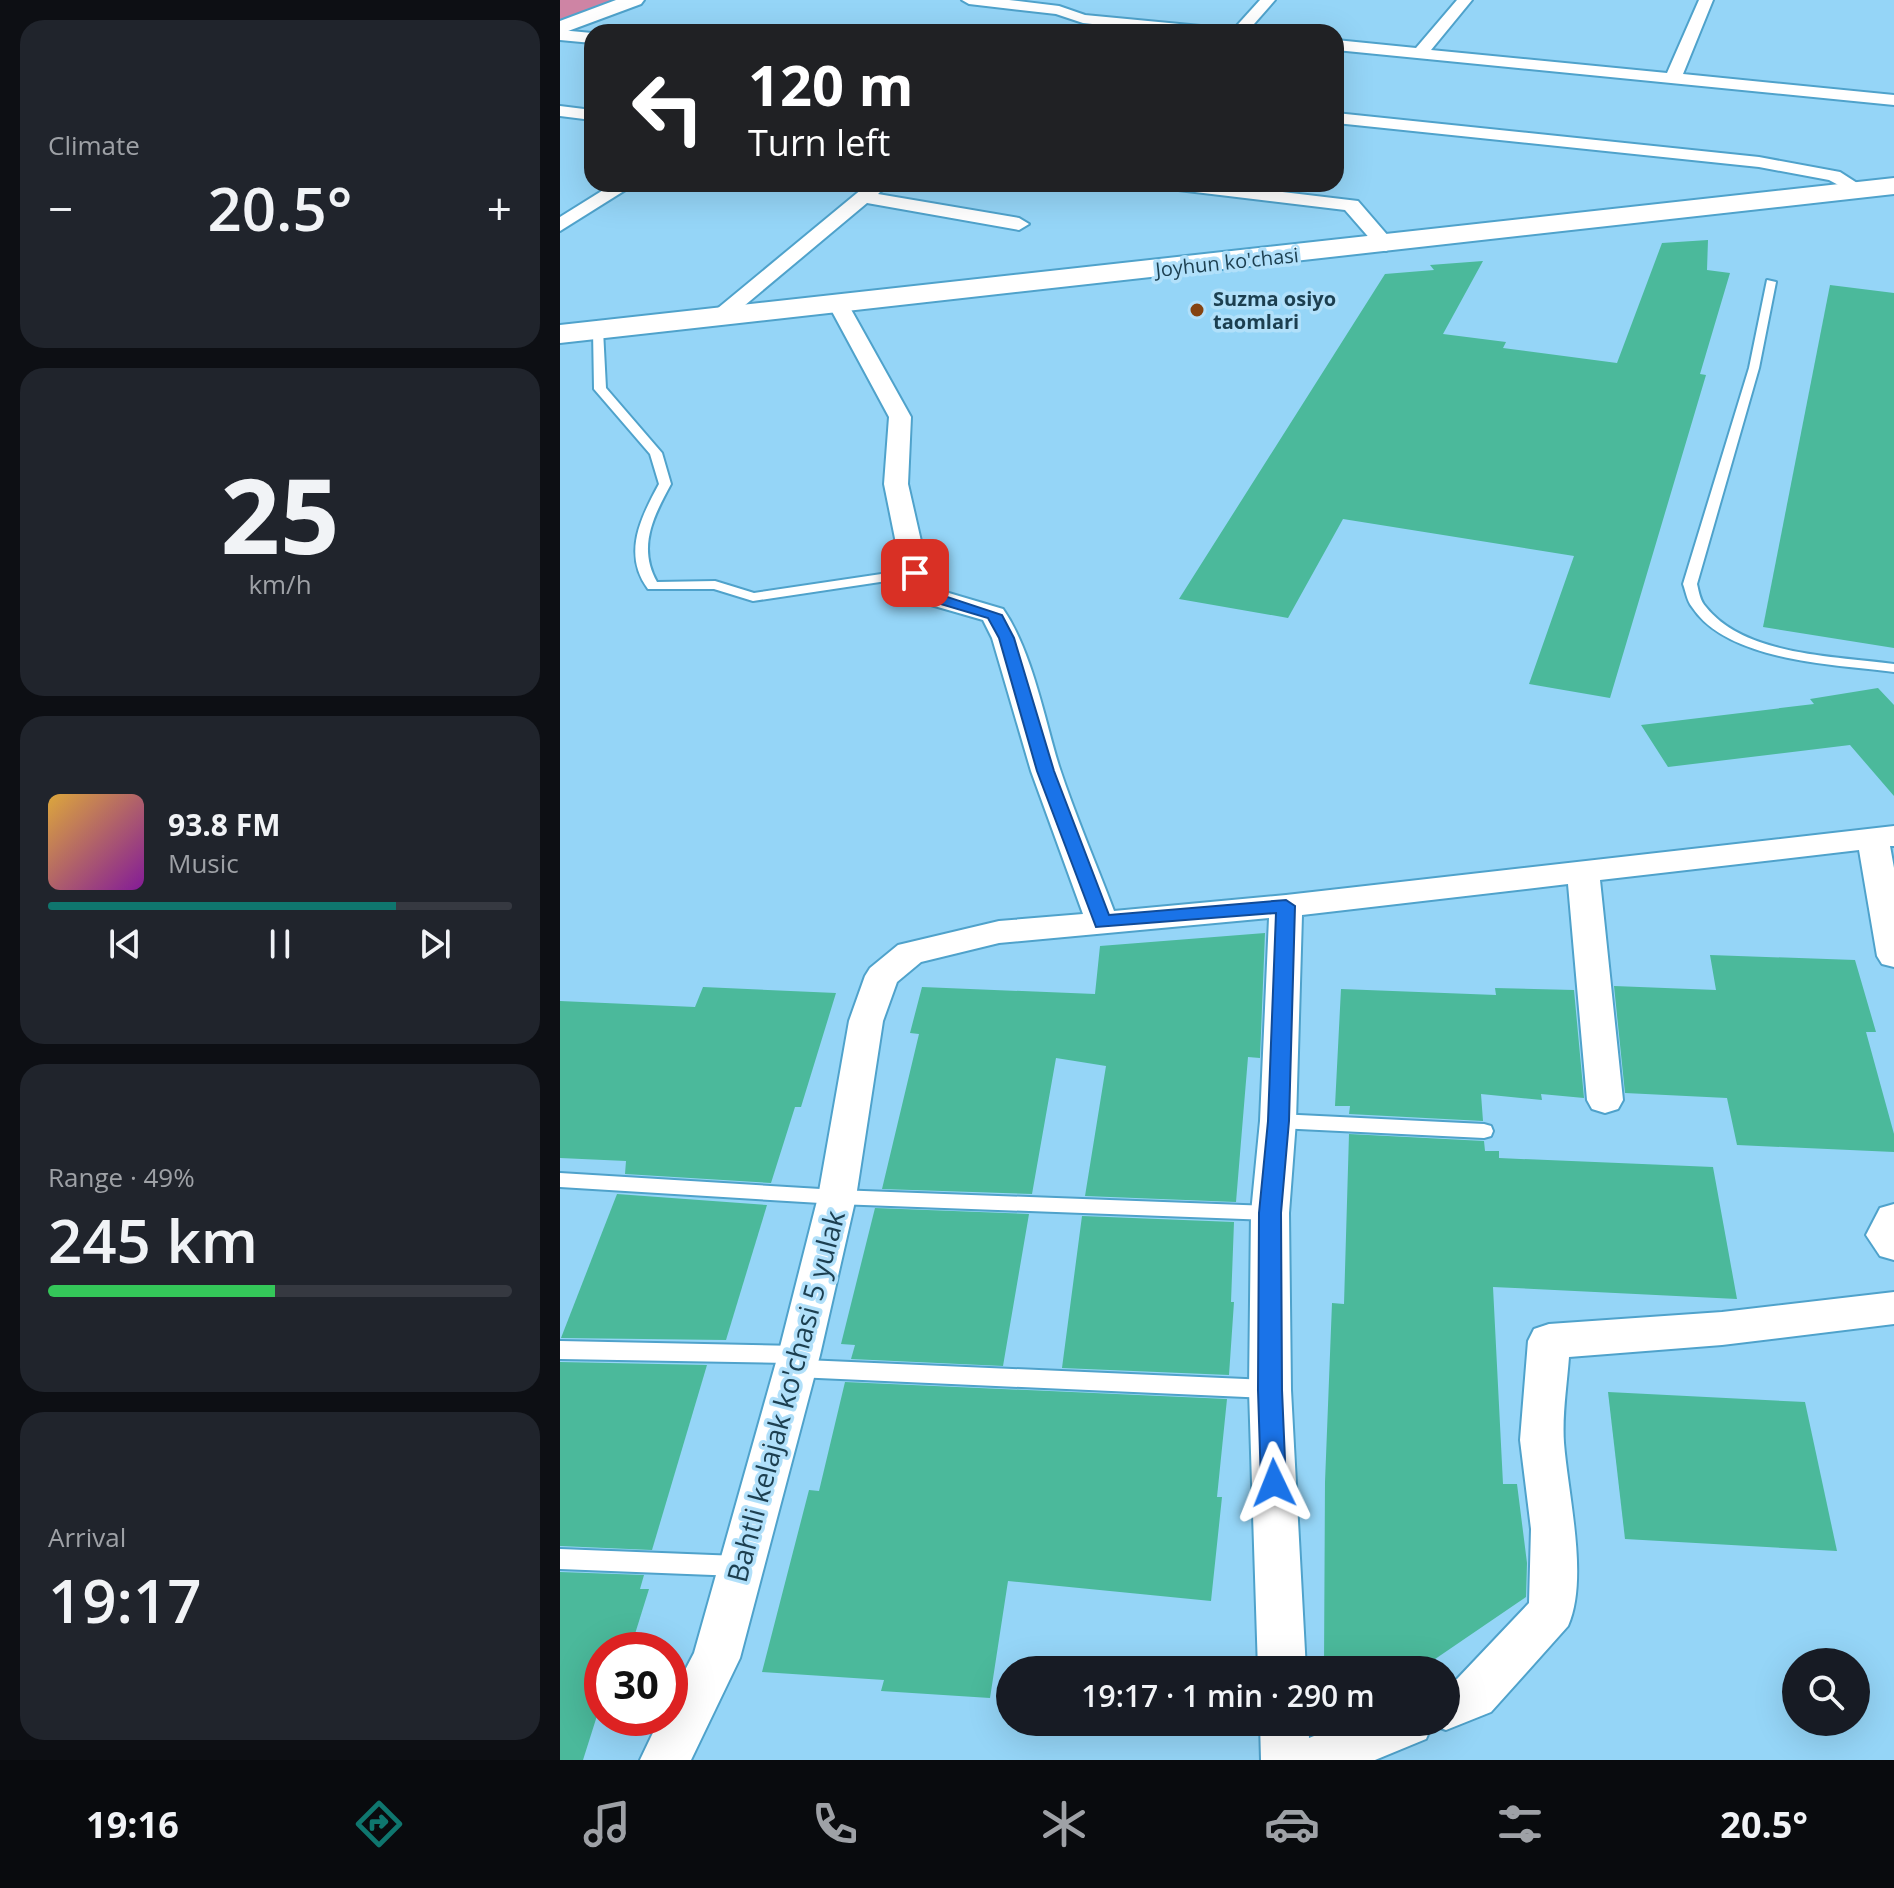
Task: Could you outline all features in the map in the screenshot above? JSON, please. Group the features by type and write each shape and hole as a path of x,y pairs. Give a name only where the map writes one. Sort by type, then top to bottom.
{"main road":[{"path":"560,28 634,0"},
{"name":"Joyhun ko'chasi","path":"560,334 1386,245 1894,186"}],"street":[{"path":"969,0 1059,10 1083,19 1132,24"},
{"path":"1246,24 1268,0"},
{"path":"1420,53 1465,0"},
{"path":"1673,78 1706,0"},
{"path":"1077,24 1083,19"},
{"path":"560,35 584,37"},
{"path":"1344,46 1894,100"},
{"path":"560,111 584,114"},
{"path":"1344,119 1759,162 1834,176 1859,190"},
{"path":"560,225 613,192"},
{"path":"719,317 869,192"},
{"path":"880,192 1019,224"},
{"path":"1239,192 1351,205 1386,245"},
{"path":"838,304 900,417 896,484 915,573 933,597 994,615 1006,638 1046,771 1102,922"},
{"path":"1884,838 1894,956"},
{"name":"Bahtli kelajak ko'chasi 5 yulak","path":"665,1760 716,1658 837,1197 866,1021 882,976 910,953 999,932 1286,906 1884,838"},
{"path":"1583,872 1605,1100"},
{"path":"1281,1656 1270,1390 1270,1213 1278,1121 1286,906"},
{"path":"1894,1219 1886,1235 1894,1245"},
{"path":"1460,1702 1474,1696 1552,1611 1553,1529 1542,1440 1549,1341 1661,1337 1894,1308"},
{"path":"1285,1736 1286,1760"},
{"path":"1315,1760 1374,1736"}],"lane":[{"path":"1771,282 1754,368 1690,584 1697,606 1721,630 1751,646 1894,668"},
{"path":"598,330 600,389 635,425 656,453 665,484 642,527 644,572 653,586 715,585 753,597 915,573"},
{"path":"1278,1121 1484,1131"},
{"path":"560,1180 837,1197 1270,1213"},
{"path":"560,1350 1270,1390"},
{"path":"560,1559 740,1566"}],"shaded area":[{"path":"560,0 618,0 560,22"}],"building":[{"path":"1708,240 1707,270 1730,273 1700,374 1706,375 1610,698 1529,684 1574,556 1343,519 1288,618 1179,599 1385,274 1434,270 1430,265 1483,261 1443,334 1506,342 1503,348 1617,363 1662,243"},
{"path":"1830,285 1894,293 1894,648 1763,627"},
{"path":"1878,688 1894,705 1894,796 1850,745 1668,767 1641,725 1814,704 1810,699"},
{"path":"1265,933 1260,1058 1248,1057 1236,1202 1085,1196 1106,1066 1056,1058 1032,1194 882,1189 919,1034 910,1033 922,987 1095,994 1100,946"},
{"path":"1710,955 1855,960 1876,1032 1866,1032 1894,1134 1894,1152 1737,1145 1727,1098 1625,1093 1614,986 1716,990"},
{"path":"703,987 836,993 801,1107 795,1107 771,1183 625,1174 626,1161 560,1158 560,1001 695,1007"},
{"path":"1495,988 1574,990 1584,1098 1541,1094 1542,1100 1481,1094 1483,1121 1349,1114 1350,1106 1335,1106 1341,989 1496,995"},
{"path":"1349,1134 1484,1141 1485,1151 1499,1151 1499,1158 1713,1167 1737,1299 1493,1287 1503,1484 1517,1484 1527,1563 1526,1597 1440,1656 1324,1656 1325,1482 1332,1303 1344,1304"},
{"path":"617,1194 767,1205 726,1340 561,1338"},
{"path":"875,1208 1029,1214 1003,1366 851,1359 855,1345 841,1344"},
{"path":"1082,1216 1234,1222 1231,1302 1234,1302 1229,1375 1062,1368"},
{"path":"560,1362 707,1365 652,1550 560,1546"},
{"path":"845,1382 1227,1399 1217,1497 1222,1497 1211,1601 1008,1581 990,1698 881,1691 884,1680 762,1672 809,1490 819,1491"},
{"path":"1608,1392 1805,1402 1837,1551 1625,1539"},
{"path":"560,1572 644,1575 640,1589 649,1589 636,1632 584,1632 584,1736 591,1736 583,1760 560,1760"}],"place":[{"name":"Suzma osiyo taomlari","path":"1197,310"}],"route":[{"path":"915,573 933,597 994,615 1006,638 1046,771 1102,922 1286,906 1278,1121 1270,1213 1270,1390 1274,1483"}]}
